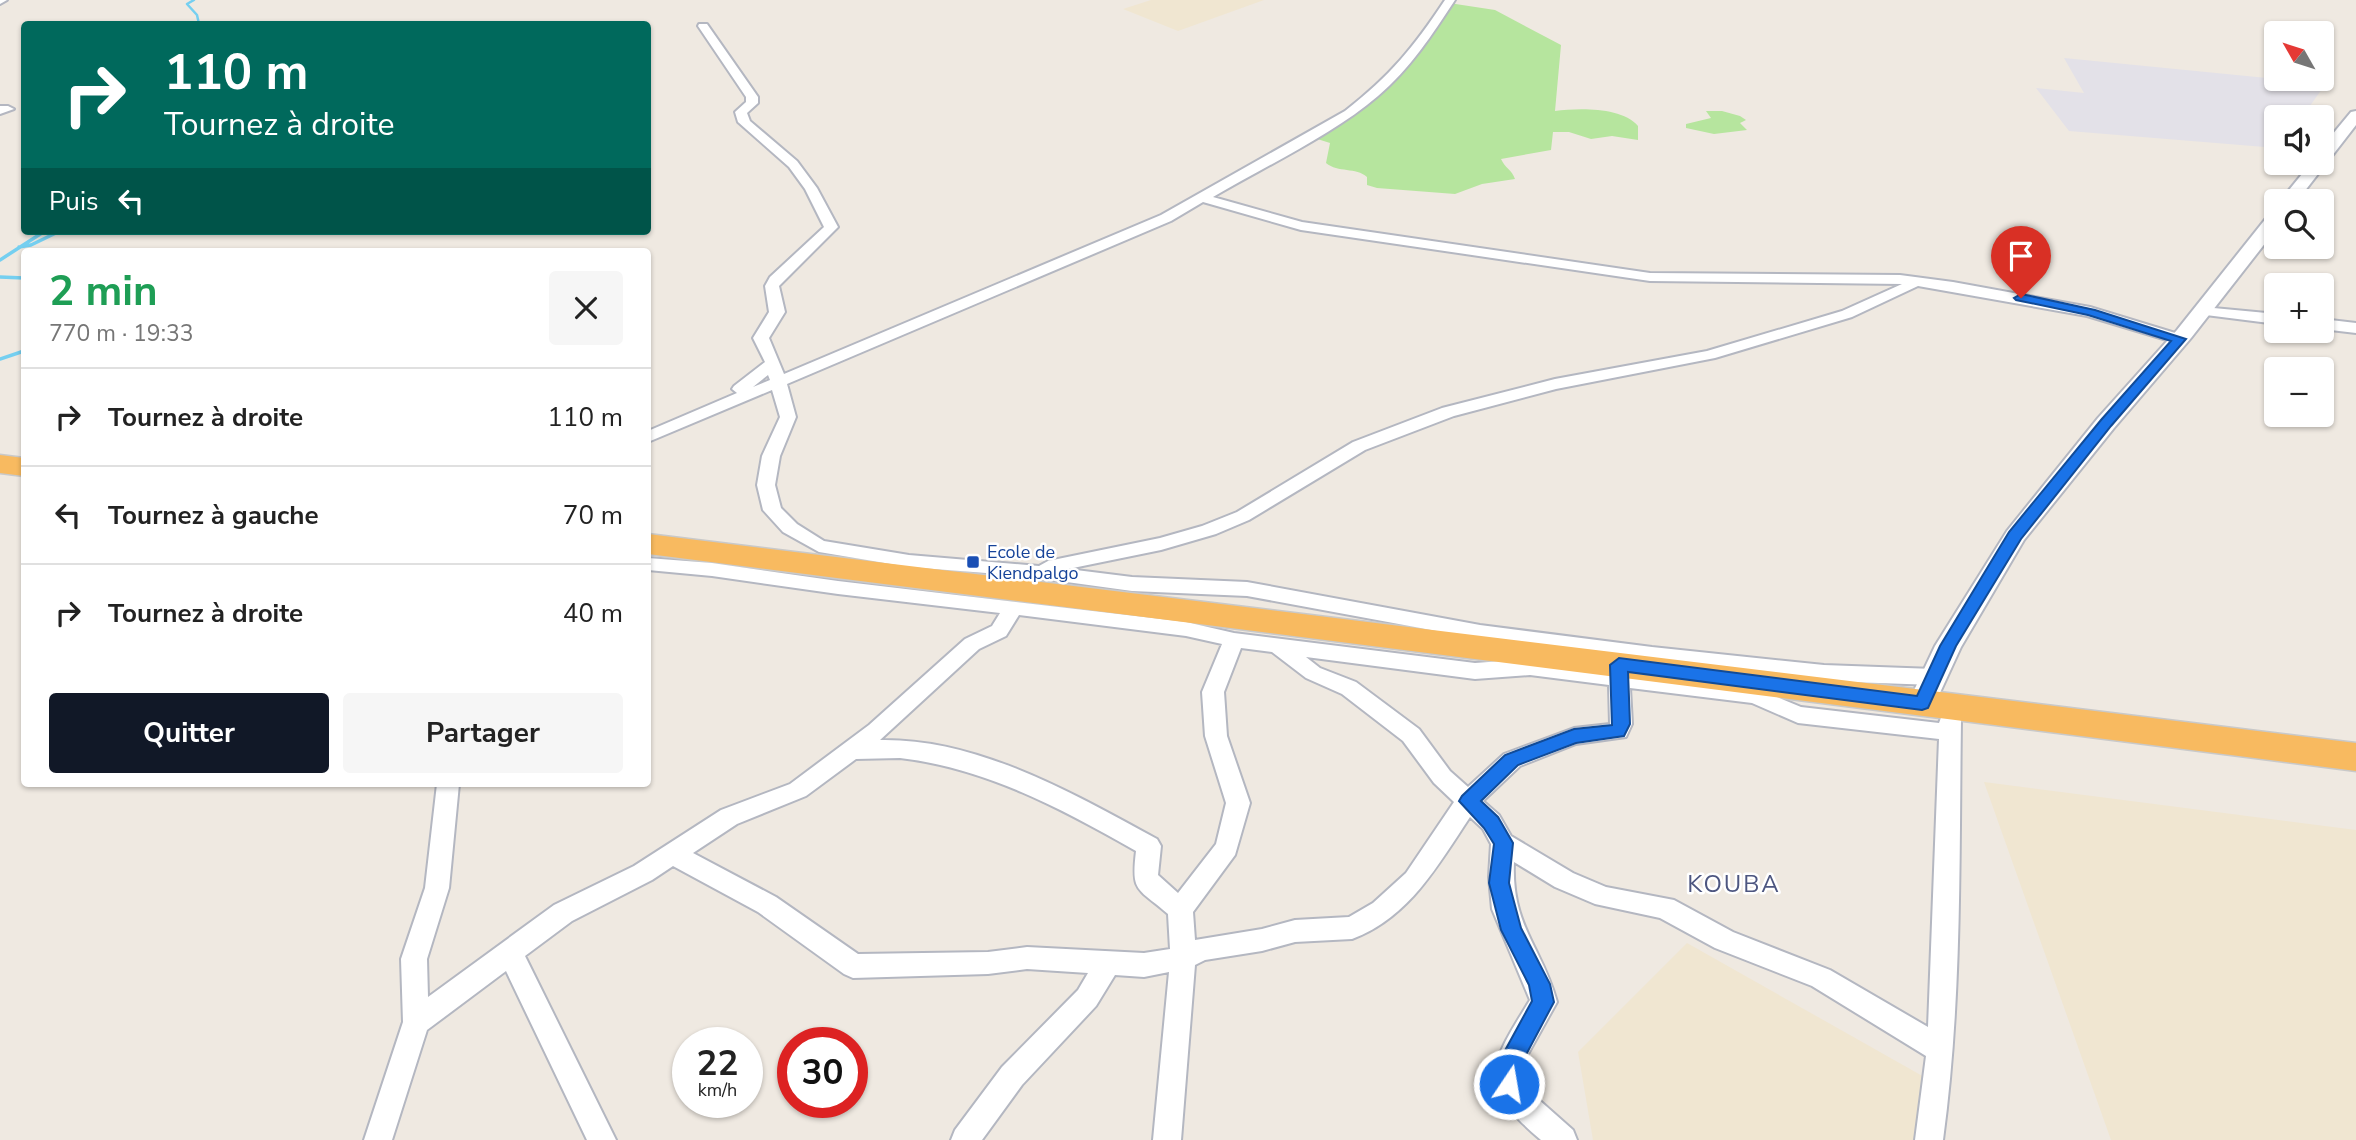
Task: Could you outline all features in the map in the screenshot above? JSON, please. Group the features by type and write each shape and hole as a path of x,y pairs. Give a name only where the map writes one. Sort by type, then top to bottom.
{"highway":[{"path":"0,464 21,467"},
{"path":"651,544 1619,672 1939,704 2356,758"}],"street":[{"path":"651,436 713,408 776,372 1155,223 1203,198 1311,137 1366,100 1417,50 1450,0"},
{"path":"703,26 752,97 752,103 741,112 744,121 793,164 810,188 831,227 828,234 808,248 775,280 772,286 777,312 761,338 776,372 788,417 771,456 766,485 772,510 790,528 819,546 909,561 1023,570 1132,584 1247,589 1480,632 1824,673 1939,704"},
{"path":"2334,143 2356,115"},
{"path":"2298,189 2309,175"},
{"path":"1203,198 1301,226 1650,277 1919,282 2042,301 2090,312 2180,339"},
{"path":"1929,1140 1940,1049 1945,972 1939,704 1948,646 2015,536 2106,423 2203,311 2264,233"},
{"path":"1023,570 1161,544 1209,530 1253,511 1360,446 1448,412 1555,384 1709,355 1847,314 1891,292 1919,282"},
{"path":"2203,311 2264,318"},
{"path":"2334,325 2356,328"},
{"path":"651,564 755,573 860,592 1186,629 1279,647 1475,671 1530,667 1619,672 1621,724 1618,731 1574,736 1512,760 1468,801 1415,880 1382,911 1352,928 1295,931 1262,940 1202,949 1183,958 1144,965 1027,958 988,963 853,966 817,936 761,900 709,871 673,855"},
{"path":"416,1022 563,913 673,855 729,817 798,790 877,732 972,644 999,631 1014,608"},
{"path":"1167,1140 1183,958 1180,909 1227,848 1238,803 1216,736 1213,692 1234,640"},
{"path":"1279,647 1313,673 1349,688 1411,735 1442,777 1491,822 1503,843 1564,880 1604,897 1665,908 1724,940 1821,978 1940,1049"},
{"path":"852,750 901,749 948,757 1004,776 1090,813 1149,846 1144,879 1180,909"},
{"path":"378,1140 416,1022 414,959 437,888 448,787"},
{"path":"1503,843 1499,883 1511,930 1540,984 1544,1002 1507,1067 1509,1084 1530,1112 1563,1140"},
{"path":"509,951 601,1140"},
{"path":"965,1140 1012,1076 1087,998 1108,963"}],"shaded area":[{"path":"1151,0 1264,0 1178,31 1123,9"},
{"path":"2064,58 2264,78 2264,91 2321,91 2311,105 2264,105 2264,147 2069,131 2036,88 2084,93"},
{"path":"1984,782 2356,830 2356,1140 2111,1140"},
{"path":"1687,943 1926,1078 1915,1140 1593,1140 1578,1052"}],"green space":[{"path":"1449,3 1495,10 1561,45 1555,111 1588,109 1622,115 1638,126 1638,140 1612,136 1591,139 1569,132 1553,132 1551,150 1501,159 1515,179 1482,184 1455,194 1377,188 1367,185 1367,177 1363,174 1326,163 1330,143 1311,137 1375,93"},
{"path":"1706,111 1722,111 1740,116 1746,120 1740,123 1747,130 1714,134 1686,128 1686,124 1711,118"}],"waterway":[{"path":"194,0 187,4 197,15 198,21"},
{"path":"21,247 39,235"},
{"path":"21,247 52,235"},
{"path":"0,260 21,247"},
{"path":"0,277 21,278"},
{"path":"0,359 21,352"}],"place":[{"name":"Ecole de Kiendpalgo","path":"973,562"}],"district":[{"name":"KOUBA","path":"1734,884"}],"route":[{"path":"1509,1084 1507,1067 1544,1002 1540,984 1511,930 1499,883 1503,843 1491,822 1468,801 1512,760 1574,736 1618,731 1621,724 1619,665 1922,703 1948,646 2015,536 2106,423 2180,339 2090,312 2021,298"}]}
